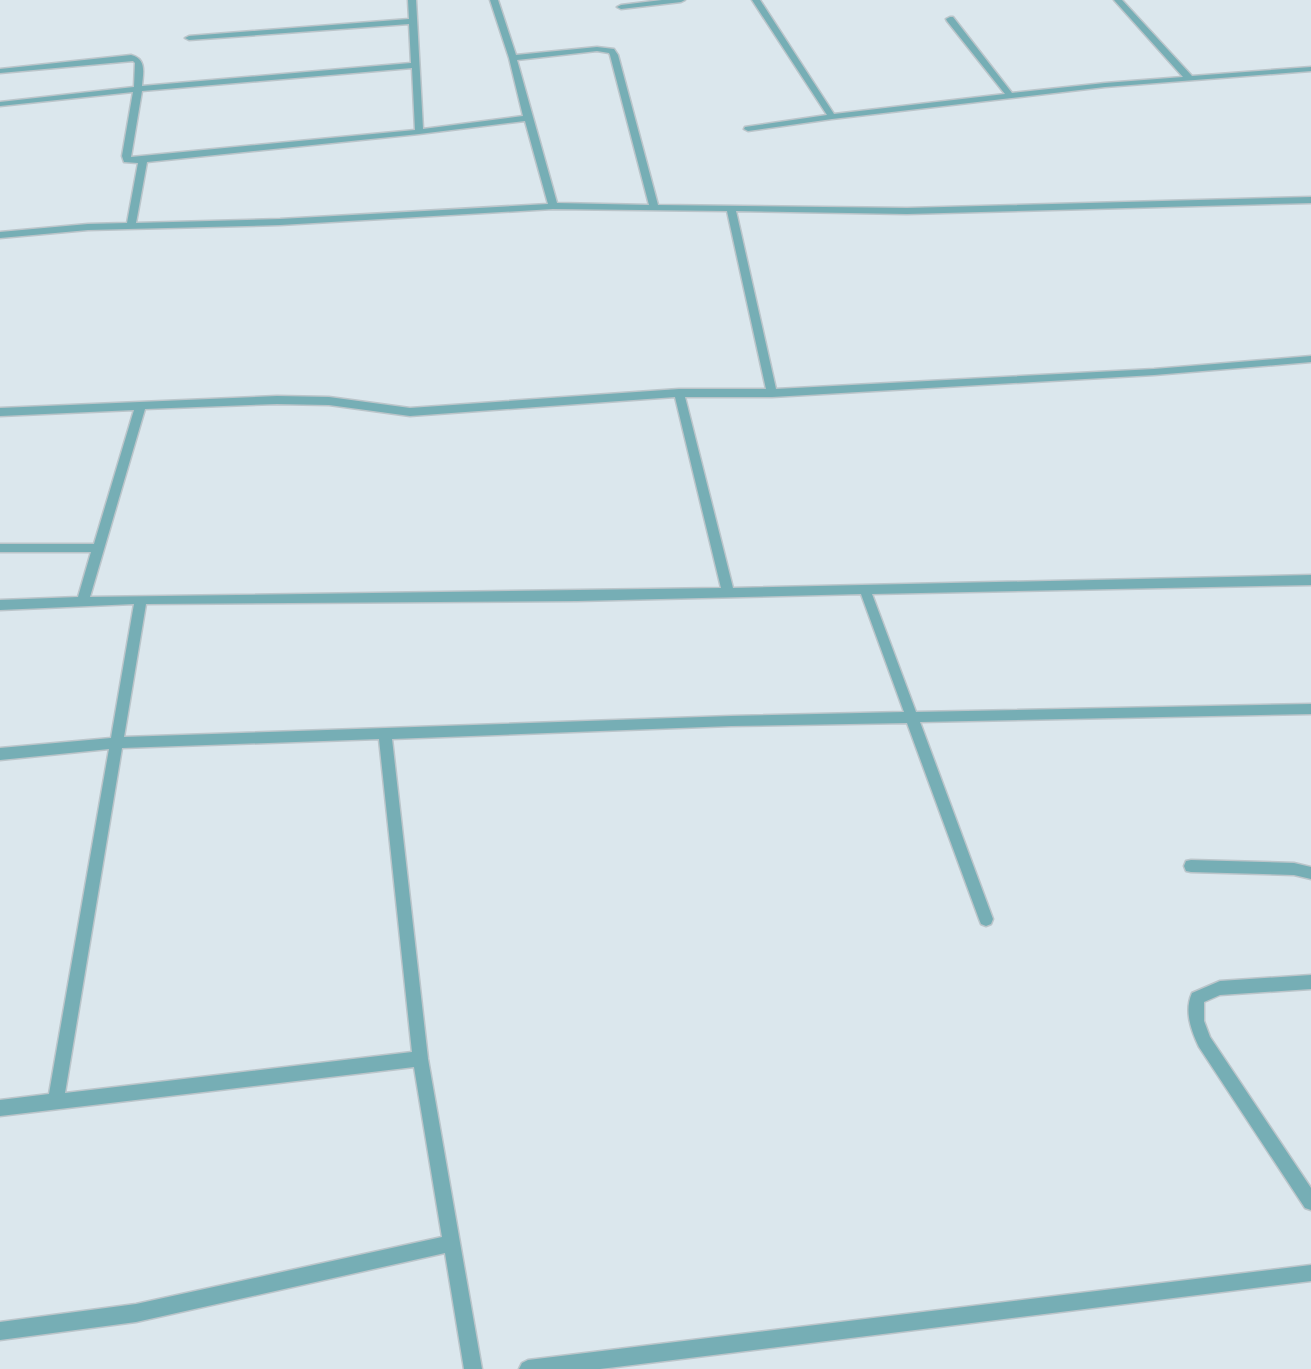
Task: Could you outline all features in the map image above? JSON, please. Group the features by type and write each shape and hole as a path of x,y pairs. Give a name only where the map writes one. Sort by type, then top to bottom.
{"street":[{"path":"412,0 417,65 419,132"},
{"path":"494,0 553,206"},
{"path":"621,7 681,0"},
{"path":"756,0 832,117"},
{"path":"1118,0 1190,79"},
{"path":"950,19 1010,96"},
{"path":"190,38 414,21"},
{"path":"512,58 597,49 610,51 614,55 654,206"},
{"path":"0,71 136,58 139,62 138,89 126,156 128,160 133,161 419,132 528,118"},
{"path":"0,104 138,89 417,65"},
{"path":"748,128 1010,96 1311,69"},
{"path":"131,225 143,160"},
{"path":"0,235 131,225 280,222 553,206 908,211 1311,200"},
{"path":"731,208 772,393"},
{"path":"0,412 277,400 329,400 410,412 679,393 772,393 1145,373 1311,359"},
{"path":"679,393 728,593"},
{"path":"82,603 140,406"},
{"path":"0,548 99,548"},
{"path":"0,605 82,603 140,599 728,593 1311,580"},
{"path":"865,590 910,717 986,919"},
{"path":"56,1100 140,599"},
{"path":"0,754 116,743 731,721 1311,709"},
{"path":"386,733 420,1059 473,1369"},
{"path":"1191,866 1294,869 1311,873"},
{"path":"1311,982 1220,988 1197,998 1196,1021 1204,1042 1311,1202"},
{"path":"0,1108 420,1059"},
{"path":"0,1331 136,1313 450,1243"},
{"path":"528,1369 1311,1273"}]}
